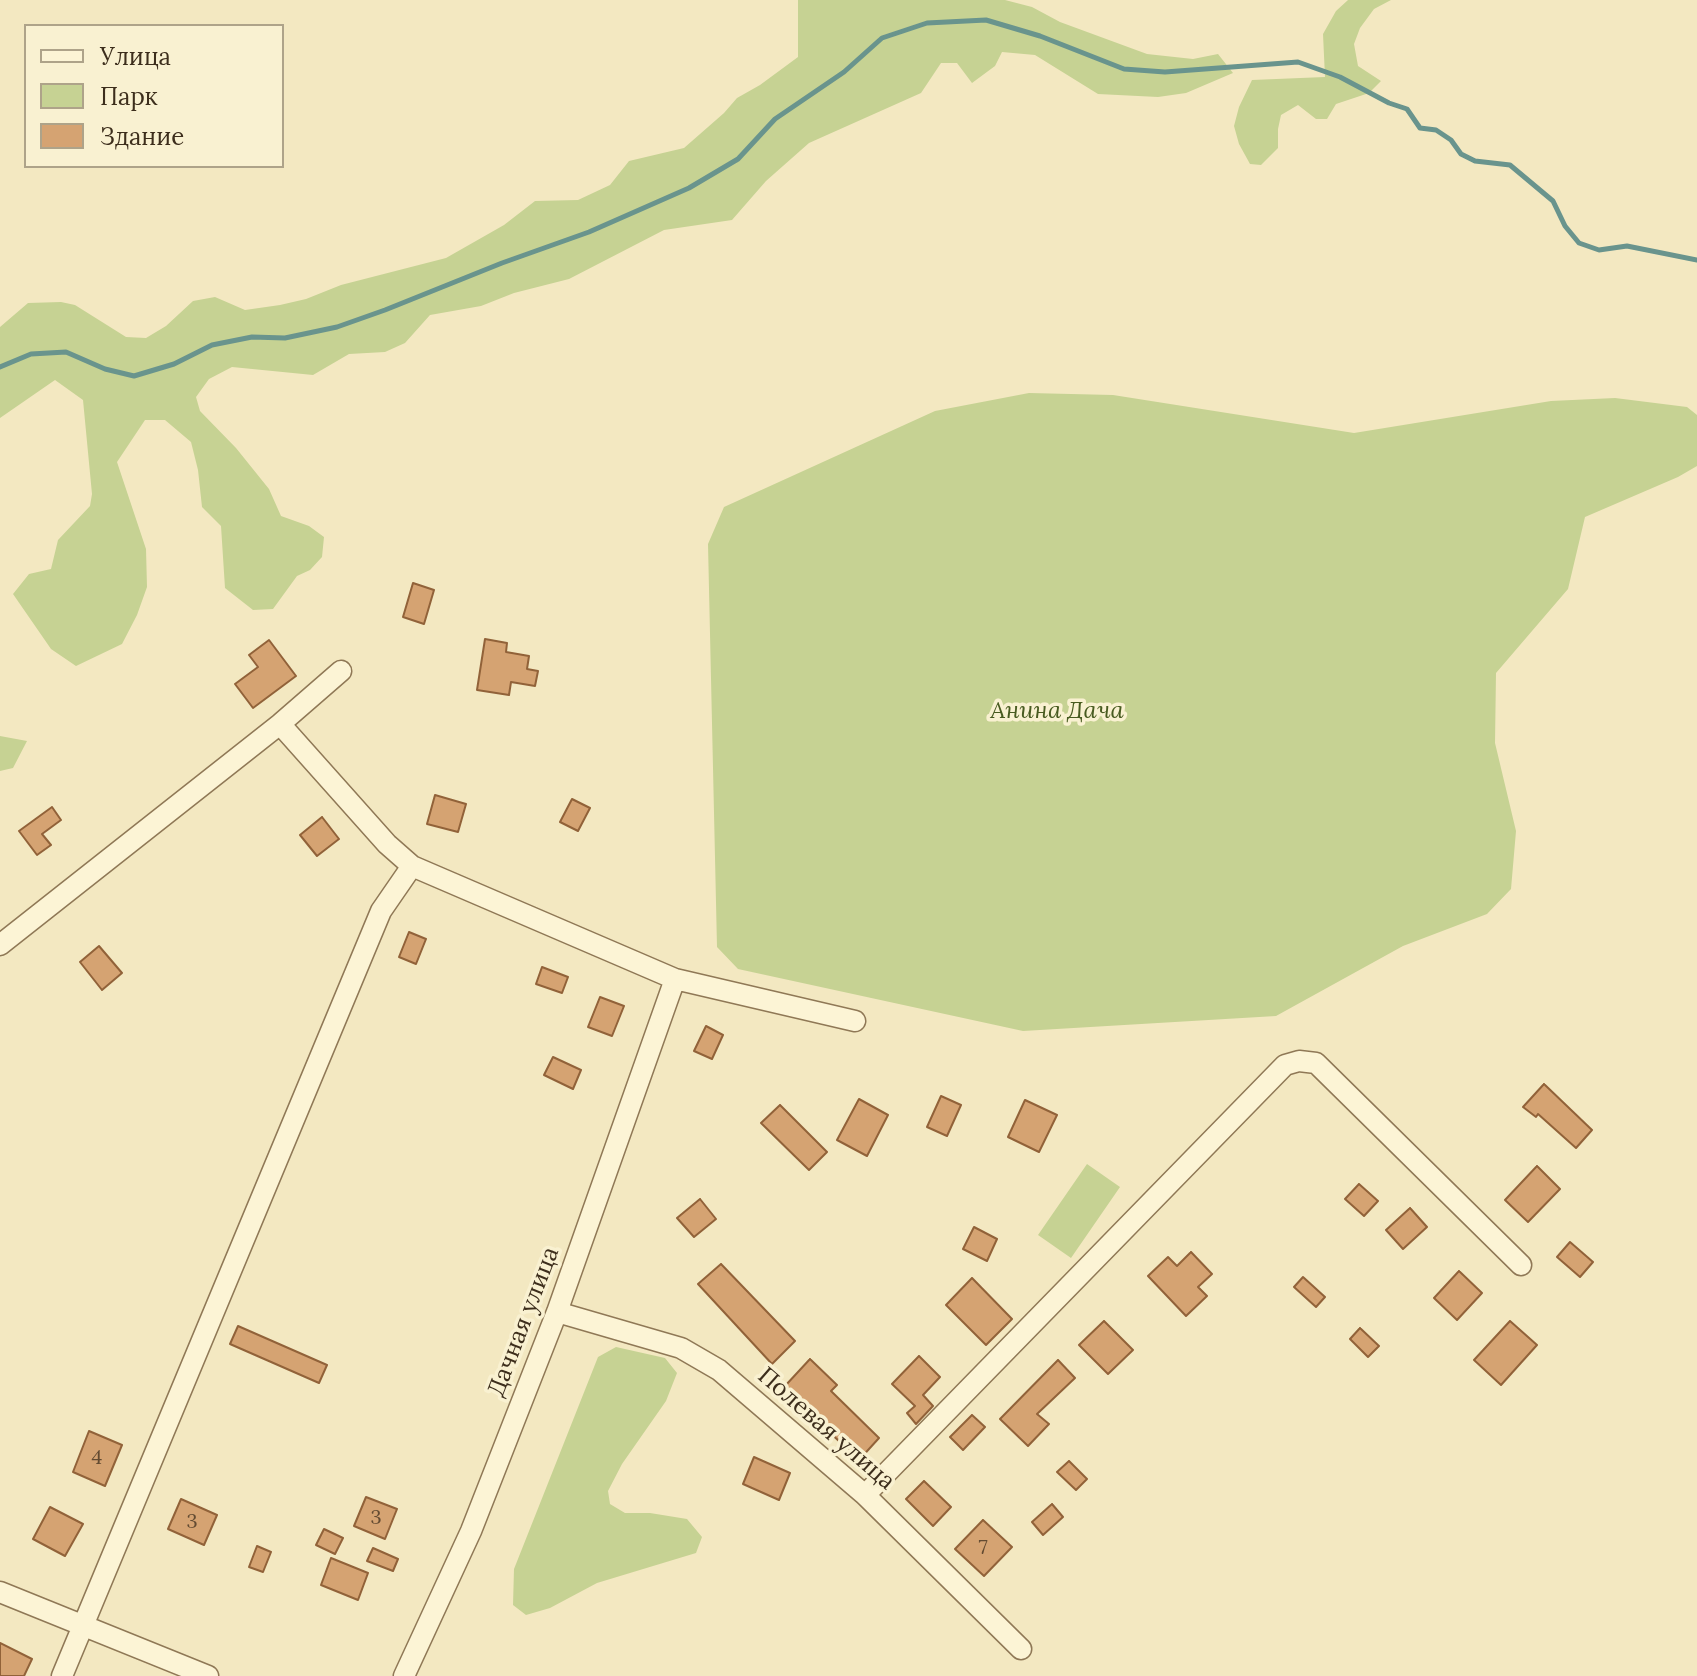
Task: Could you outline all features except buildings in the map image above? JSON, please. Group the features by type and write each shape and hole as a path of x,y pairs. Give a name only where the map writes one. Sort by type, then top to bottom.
{"street":[{"path":"0,945 280,724 341,671"},
{"path":"280,724 387,844 412,866 675,979 855,1021"},
{"path":"62,1676 381,911 412,866"},
{"name":"Дачная улица","path":"404,1676 471,1531 557,1312 675,979"},
{"path":"865,1495 1285,1065 1299,1061 1316,1063 1521,1265"},
{"name":"Полевая улица","path":"557,1312 681,1348 719,1370 865,1495 1021,1649"},
{"path":"0,1592 208,1676"}],"green space":[{"path":"798,0 1005,0 1032,7 1060,22 1147,54 1193,59 1218,54 1233,73 1186,93 1158,97 1098,94 1035,55 1002,52 995,66 972,83 957,63 941,63 921,93 809,143 766,181 732,220 664,230 569,279 514,293 481,306 430,315 405,343 385,352 349,354 313,375 232,367 209,379 196,397 200,411 236,448 269,489 281,516 309,526 324,537 322,557 310,570 297,576 273,609 253,610 225,588 221,526 202,507 191,442 165,420 145,420 117,462 146,549 147,587 137,615 122,644 76,666 51,649 13,594 29,574 51,569 58,540 90,506 92,494 83,400 55,380 0,418 0,327 28,303 61,302 75,305 126,337 146,338 166,326 193,301 215,297 245,310 280,305 341,285 446,258 504,225 535,201 578,200 610,185 629,161 684,148 737,98 798,57"},
{"path":"1348,0 1391,0 1374,9 1360,28 1354,44 1358,66 1381,81 1369,93 1336,104 1327,119 1316,119 1298,105 1281,115 1278,148 1261,165 1250,164 1234,126 1252,80 1325,77 1323,34 1336,11"},
{"name":"Анина Дача","path":"1029,393 1113,395 1354,433 1551,401 1615,398 1687,407 1697,415 1697,466 1585,517 1568,589 1496,673 1495,743 1516,831 1511,889 1487,914 1403,946 1276,1016 1023,1031 738,969 717,947 708,544 724,507 935,411"},
{"path":"0,736 27,741 13,768 0,771"},
{"path":"1087,1164 1120,1187 1071,1258 1038,1235"},
{"path":"616,1347 665,1358 677,1373 666,1401 622,1464 608,1491 610,1504 625,1513 650,1513 687,1519 702,1537 696,1553 597,1583 550,1608 526,1615 513,1605 514,1569 598,1357"}],"waterway":[{"path":"0,367 31,354 66,352 105,369 134,376 174,364 212,345 252,337 285,338 337,327 385,310 589,232 689,188 738,159 775,119 844,72 882,38 927,23 986,20 1040,36 1124,69 1165,72 1298,62 1340,77 1407,109 1420,128 1436,130 1451,140 1461,154 1475,161 1510,165 1553,201 1565,226 1579,243 1599,250 1627,246 1697,260"}]}
